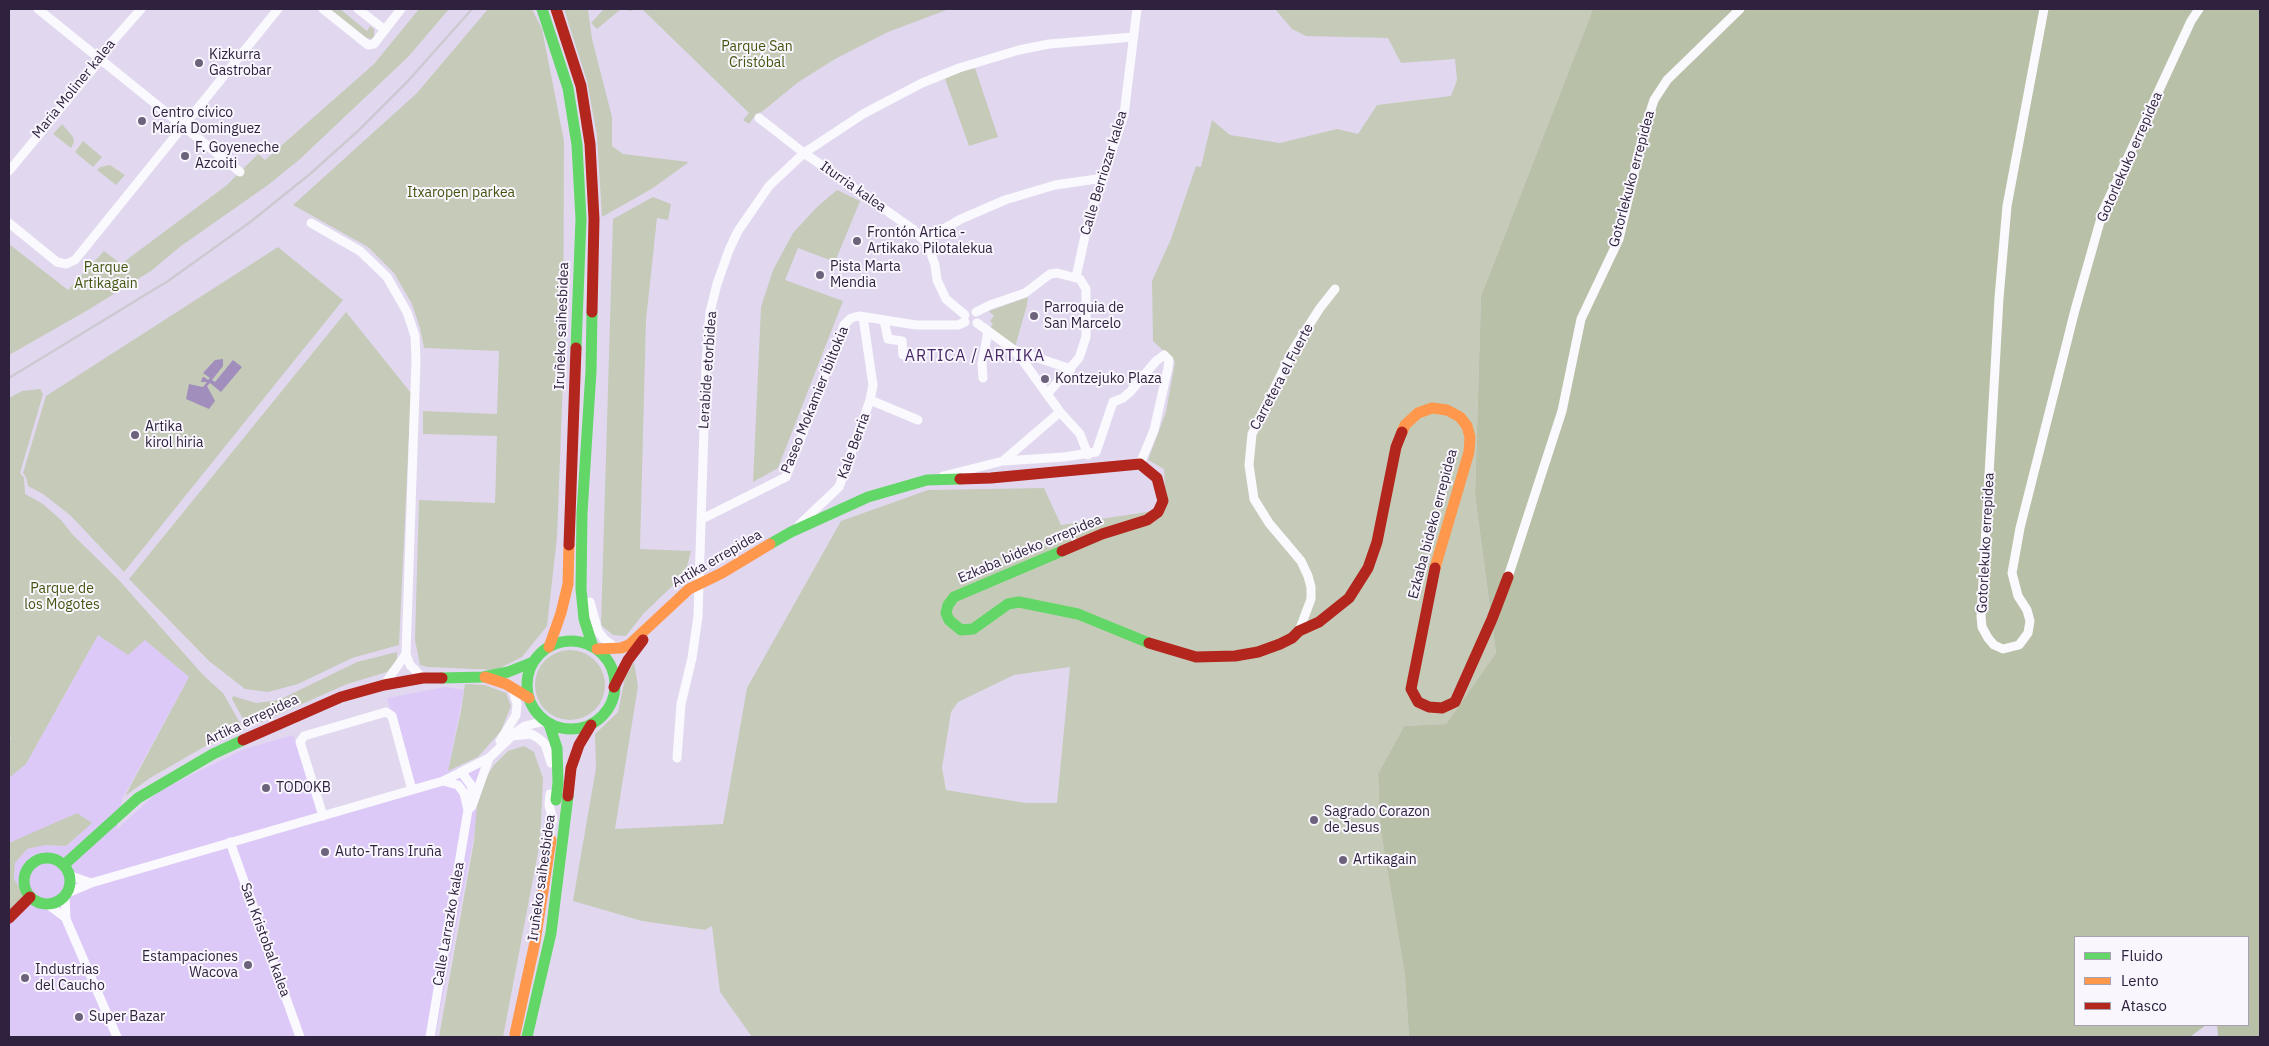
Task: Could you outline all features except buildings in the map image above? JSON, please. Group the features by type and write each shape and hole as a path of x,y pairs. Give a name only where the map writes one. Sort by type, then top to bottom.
{"main road":[{"name":"Iruñeko saihesbidea","path":"542,9 568,88 577,145 581,219 568,584 561,613 549,647"},
{"name":"Iruñeko saihesbidea","path":"556,9 580,86 590,144 594,219 591,371 582,513 581,571 584,619 595,648"},
{"name":"Ezkaba bideko errepidea","path":"1140,464 1158,478 1163,501 1158,512 1147,520 1102,534 977,588 963,592 954,597 948,605 946,613 948,620 961,630 974,629 1008,604 1032,604 1078,614 1152,644 1196,657 1235,656 1258,652 1292,638 1299,631 1318,622 1349,598 1360,582 1368,568 1376,542 1396,447 1405,425 1418,413 1432,408 1447,410 1460,416 1467,426 1470,437 1469,452 1435,569 1416,656 1411,689 1418,702 1429,707 1442,708 1455,702 1492,619 1508,577"},
{"path":"791,532 868,496 936,479 991,478 1140,464"},
{"name":"Artika errepidea","path":"595,648 616,648 629,645 678,598 791,532"},
{"name":"Artika errepidea","path":"614,687 628,660 660,615"},
{"path":"563,641 578,641 595,648 611,666 614,687 607,709 591,725 578,728 564,728 547,723 535,712 529,698 528,674 533,662 549,647 563,641"},
{"name":"Artika errepidea","path":"65,864 138,798 213,754 341,697 384,685 423,678 483,676 508,672 533,662"},
{"name":"Artika errepidea","path":"483,676 512,687 529,698"},
{"name":"Iruñeko saihesbidea","path":"515,1037 534,942 558,782 557,748 547,723"},
{"name":"Iruñeko saihesbidea","path":"527,1037 551,934 572,768 580,745 591,725"},
{"path":"47,857 54,858 65,864 70,876 71,882 66,895 59,901 47,904 36,901 26,891 24,878 29,866 34,861 47,857"},
{"path":"9,918 30,897"}],"street":[{"path":"38,9 240,172"},
{"name":"Maria Moliner kalea","path":"9,171 101,59 111,43 141,9"},
{"path":"9,223 57,262 66,264 75,260 146,173 182,125 278,9"},
{"path":"323,9 368,45 374,44 399,12 388,9"},
{"path":"358,9 385,30"},
{"name":"Calle Berriozar kalea","path":"1076,277 1089,218 1124,114 1136,9"},
{"name":"Gotorlekuko errepidea","path":"1508,577 1562,411 1581,319 1619,238 1644,130 1654,100 1666,80 1740,9"},
{"name":"Gotorlekuko errepidea","path":"2044,9 2006,206 1999,298 1981,616 1982,627 1988,638 1994,645 2003,649 2019,645 2028,633 2030,621 2027,610 2018,596 2012,573 2020,528 2075,310 2103,211 2191,21 2199,9"},
{"name":"Lerabide etorbidea","path":"677,758 681,704 692,658 698,616 706,365 710,312 717,284 738,231 769,186 804,153 863,114 922,83 951,70 1011,52 1049,44 1133,37"},
{"name":"Iturria kalea","path":"759,118 804,153 900,219 924,240 932,259 937,280 946,299 965,318"},
{"path":"924,240 961,219 1005,200 1055,185 1104,178"},
{"path":"311,222 360,252 387,277 407,312 415,336 416,362 406,654 410,665 423,678"},
{"path":"976,312 979,317 977,323 970,326 965,318 970,311 976,312 1025,293 1050,274 1058,273 1080,279 1086,289 1086,337 1079,358 1047,394"},
{"name":"Carretera el Fuerte","path":"1299,631 1311,599 1311,587 1301,561 1269,524 1254,499 1249,465 1252,434 1293,350 1320,308 1335,289"},
{"name":"Paseo Mokamier ibiltokia","path":"702,519 786,477 844,325 851,318 863,317 916,326 958,325 965,318"},
{"name":"Kale Berria","path":"791,532 839,487 870,400 873,385 863,317"},
{"path":"884,320 888,339 902,342 903,355 923,354"},
{"path":"977,323 1014,350 1060,412 1080,434 1088,455"},
{"path":"983,378 982,364 988,330"},
{"path":"1014,350 1071,369"},
{"path":"936,479 948,474 1003,461 1088,455 1096,452 1100,445 1113,402 1123,398 1130,392 1156,361 1164,355 1169,360 1154,430 1140,464"},
{"name":"Kale Berria","path":"870,400 918,420"},
{"path":"1003,461 1060,412"},
{"name":"Iruñeko saihesbidea","path":"581,571 587,583 589,600 598,631 604,639 616,648"},
{"path":"384,685 406,654"},
{"path":"473,767 492,751 507,732 516,715 517,704 512,687"},
{"path":"323,816 300,742 304,736 386,712 392,716 412,790"},
{"path":"66,919 66,895 91,883 443,781 489,758 511,736 525,726 547,723"},
{"path":"511,736 531,734 545,744 551,760 550,805 553,820"},
{"name":"Calle Larrazko kalea","path":"430,1037 468,810 472,806 489,758"},
{"path":"462,773 471,785 474,798"},
{"path":"443,781 458,786 464,793 468,810"},
{"name":"San Kristobal kalea","path":"230,842 300,1037"},
{"path":"70,876 91,883"},
{"path":"47,904 58,910 66,919 116,1037"}],"shaded area":[{"path":"223,359 223,366 212,380 215,382 233,360 242,367 221,392 210,383 207,386 215,401 209,409 186,399 189,384 203,387 207,382 201,382 202,378 204,377 208,380 210,378 203,373 215,360"},
{"path":"98,635 145,640 189,677 122,799 117,829 159,791 244,749 293,735 323,816 412,790 387,698 445,687 464,690 448,771 489,758 435,1037 9,1037 9,918 20,888 14,879 15,863 27,849 45,845 66,846 91,823 10,844 9,778 26,764"}],"green space":[{"path":"329,9 340,9 367,31 370,26 374,29 374,37 371,39 365,37"},
{"name":"Parque Artikagain","path":"419,9 449,9 409,56 299,160 268,185 181,246 151,271 9,355 9,244 68,290 104,251 121,264 227,185 258,154 265,160 374,64"},
{"name":"Itxaropen parkea","path":"488,9 532,9 542,29 564,141 563,379 557,537 547,626 522,657 496,670 420,665 415,640 419,500 495,503 497,436 423,434 423,411 497,414 499,351 424,348 412,304 394,273 368,247 293,205 417,93"},
{"path":"564,9 588,10 592,39 612,117 612,146 623,154 689,162 653,188 602,217 597,136 587,81"},
{"path":"604,9 621,9 597,29 591,23"},
{"path":"621,9 637,9 631,11"},
{"name":"Parque San Cristóbal","path":"642,9 949,9 888,32 835,59 797,83 763,111 756,114 749,124 743,120 749,113"},
{"path":"1275,9 1593,9 1481,296 1475,495 1496,653 1446,724 1404,726 1378,774 1380,826 1405,976 1409,1037 752,1037 720,992 712,926 705,930 642,921 573,901 596,768 595,734 618,712 625,678 634,662 638,686 615,829 723,824 747,688 841,521 928,490 1044,488 1061,525 1166,509 1164,469 1148,460 1166,412 1175,362 1153,341 1152,281 1171,239 1196,166 1201,167 1212,120 1230,135 1280,143 1337,129 1358,134 1377,105 1451,96 1457,80 1455,59 1401,63 1388,38 1306,36 1292,29","holes":["1070,667 1057,803 1026,803 946,790 942,768 951,712 958,702 1014,675"]},
{"path":"1593,9 2260,9 2260,1037 2218,1037 2217,1026 2249,1026 2249,936 2074,936 2074,1026 2205,1026 2190,1037 1409,1037 1405,976 1380,826 1378,774 1404,726 1446,724 1496,653 1475,495 1481,296"},
{"path":"975,68 998,137 969,146 943,73"},
{"path":"62,124 73,137 74,142 71,148 53,134"},
{"path":"83,141 102,157 93,167 75,152"},
{"path":"110,165 125,175 116,185 97,170 100,167"},
{"path":"837,190 860,201 835,262 798,248 785,280 843,301 778,468 753,482 761,307 773,270 793,233 817,207"},
{"path":"653,197 671,204 668,220 657,218 646,320 640,549 691,551 685,574 644,613 626,636 613,635 601,625 613,219"},
{"name":"Artika kirol hiria","path":"278,247 343,300 124,572 70,515 43,494 28,486 23,473 46,396"},
{"path":"1028,297 1015,347 990,328 993,324 990,321 994,316 989,311"},
{"path":"346,312 411,393 399,645 352,658 298,684 268,692 245,689 209,661 129,579"},
{"name":"Parque de los Mogotes","path":"40,389 43,394 20,473 24,478 25,494 43,504 61,520 73,535 118,579 204,676 223,693 244,730 204,747 150,778 125,796 189,677 145,640 128,655 98,635 26,764 9,778 9,742 11,738 9,736 9,398 22,391"},
{"path":"570,650 583,653 595,660 602,672 605,685 602,698 595,710 583,717 570,720 557,717 545,710 538,698 535,685 538,672 545,660 557,653"},
{"path":"397,652 397,660 387,672 347,684 248,728 232,699 233,696 256,703 279,700 357,662"},
{"path":"465,684 485,685 506,693 511,706 501,731 478,757 448,771 461,711"},
{"path":"524,746 534,752 543,778 540,842 503,1037 439,1037 474,841 477,805 487,776 494,765 508,751"},
{"path":"77,813 92,823 66,846 45,845 27,849 15,863 14,879 20,888 31,896 9,919 9,843"}],"railway":[{"path":"9,378 168,281 249,223 310,174 359,130 408,81 472,9"}],"traffic: fast":[{"path":"542,9 568,88 577,145 581,219 576,348"},
{"path":"592,312 591,371 582,513 581,589 584,619 593,647"},
{"path":"770,544 791,532 868,497 927,480 960,479"},
{"path":"1062,551 954,597 948,605 946,613 949,620 961,630 973,629 1008,604 1019,602 1078,614 1149,643"},
{"path":"571,641 588,645 602,654 611,668 615,685 611,702 602,716 588,725 571,729 554,725 540,716 531,702 527,685 531,668 540,654 554,645 571,641"},
{"path":"442,678 483,677 508,672 533,662"},
{"path":"549,724 557,748 558,783 556,800"},
{"path":"65,864 138,798 213,754 243,740"},
{"path":"527,1037 551,933 568,796"},
{"path":"42,858 52,858 64,864 69,872 70,881 69,890 64,898 56,903 42,904 34,901 27,894 24,886 24,876 27,868 34,861 42,858"}],"traffic: slow":[{"path":"1402,432 1405,425 1418,413 1432,408 1447,410 1460,417 1467,426 1470,437 1469,452 1435,568"},
{"path":"597,649 621,648 629,645 689,589 722,573 770,544"},
{"path":"549,647 561,613 568,584 569,545"},
{"path":"485,677 506,684 529,698"},
{"path":"515,1034 535,942 551,840"}],"traffic: jam":[{"path":"556,9 581,86 590,144 594,219 592,312"},
{"path":"569,545 576,348"},
{"path":"1149,643 1196,657 1235,656 1258,652 1280,644 1292,638 1299,631 1319,622 1349,598 1368,568 1377,542 1396,447 1402,432"},
{"path":"960,479 991,478 1140,464 1157,478 1163,501 1158,512 1147,520 1102,534 1062,551"},
{"path":"1435,568 1411,689 1418,702 1429,707 1442,708 1455,702 1492,619 1508,577"},
{"path":"614,687 628,660 643,640"},
{"path":"243,740 341,697 384,685 423,678 442,678"},
{"path":"568,796 571,768 579,745 591,725"},
{"path":"9,918 30,897"}],"place":[{"name":"Kizkurra Gastrobar","path":"199,63"},
{"name":"Centro cívico María Dominguez","path":"142,121"},
{"name":"F. Goyeneche Azcoiti","path":"185,156"},
{"name":"Frontón Artica - Artikako Pilotalekua","path":"857,241"},
{"name":"Pista Marta Mendia","path":"820,275"},
{"name":"Parroquia de San Marcelo","path":"1034,316"},
{"name":"Kontzejuko Plaza","path":"1045,379"},
{"name":"Artika kirol hiria","path":"135,435"},
{"name":"TODOKB","path":"266,788"},
{"name":"Sagrado Corazon de Jesus","path":"1314,820"},
{"name":"Auto-Trans Iruña","path":"325,852"},
{"name":"Artikagain","path":"1343,860"},
{"name":"Estampaciones Wacova","path":"248,965"},
{"name":"Industrias del Caucho","path":"25,978"},
{"name":"Super Bazar","path":"79,1017"}],"district":[{"name":"ARTICA / ARTIKA","path":"975,356"}]}
